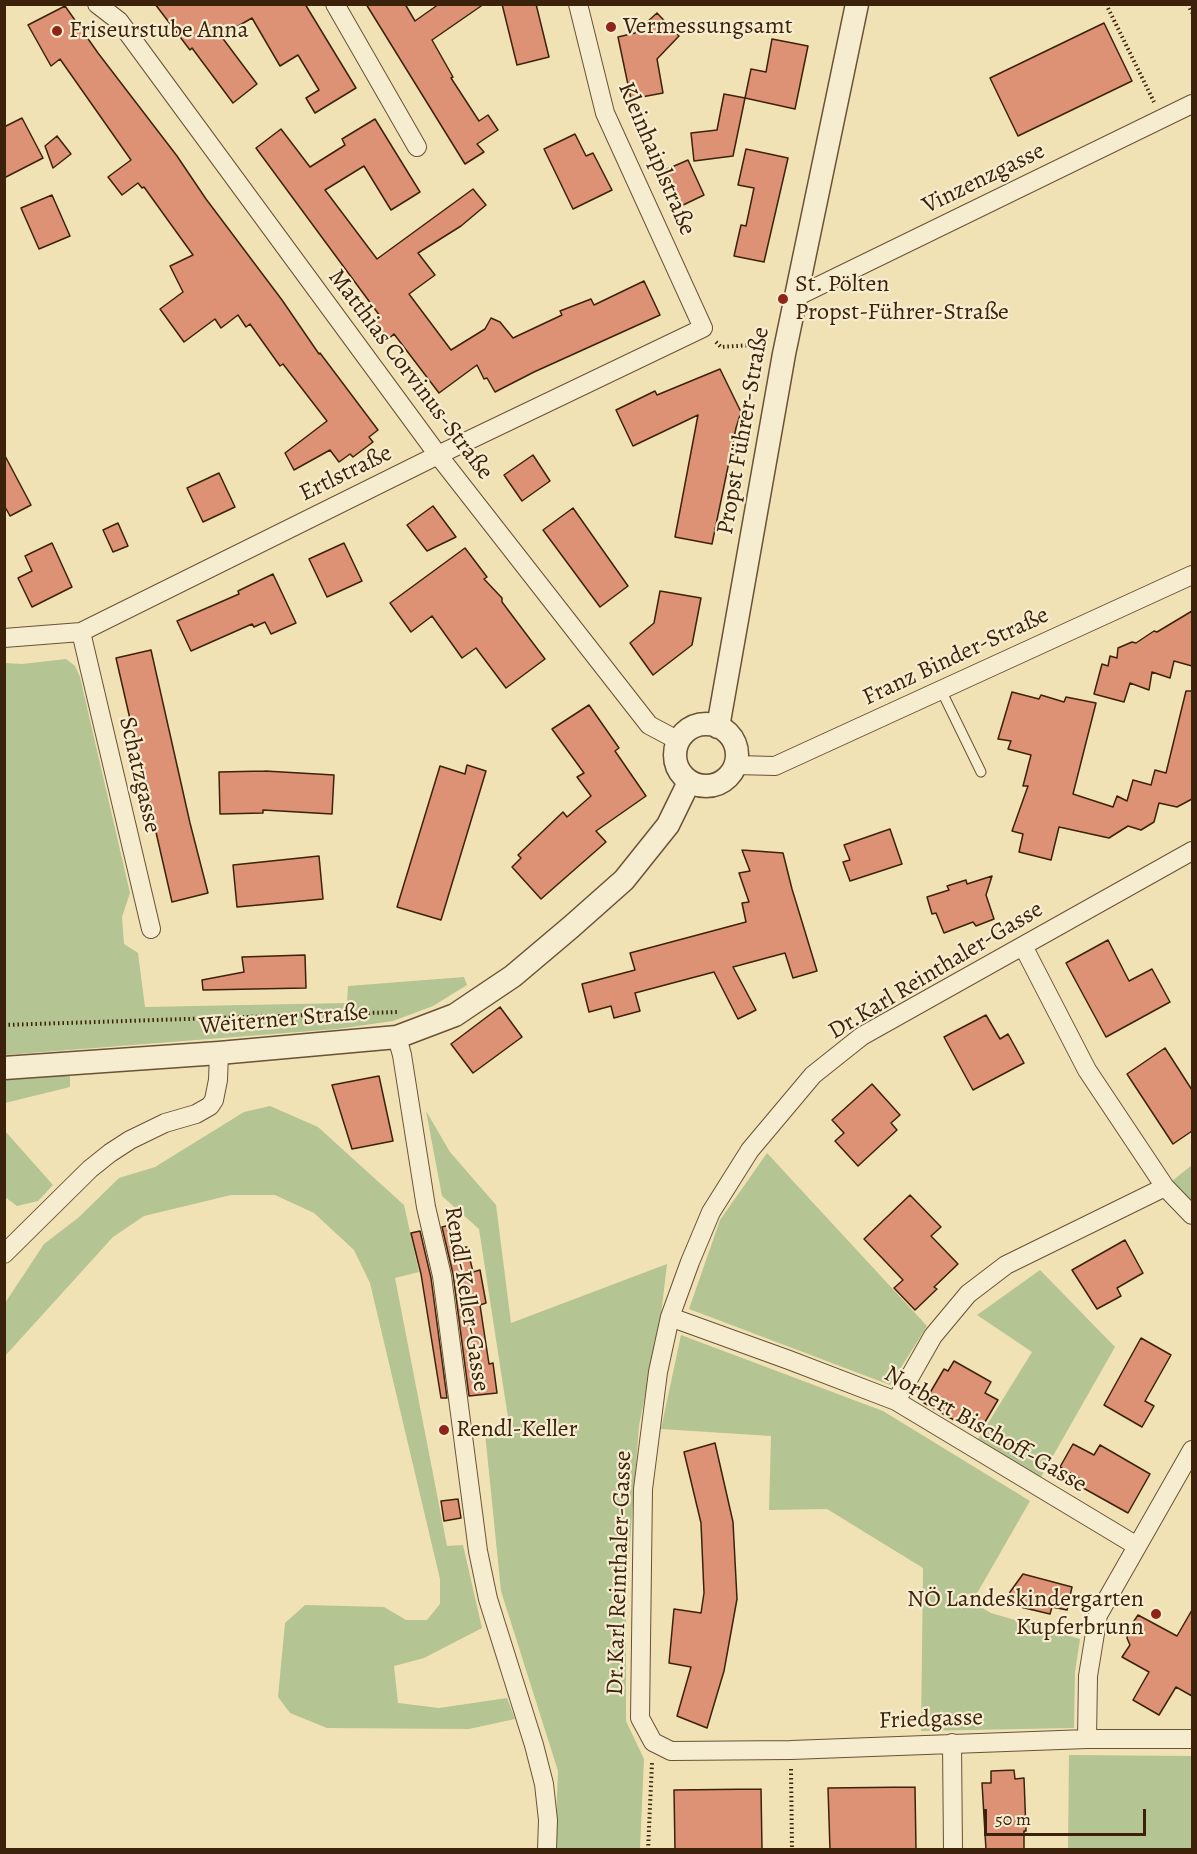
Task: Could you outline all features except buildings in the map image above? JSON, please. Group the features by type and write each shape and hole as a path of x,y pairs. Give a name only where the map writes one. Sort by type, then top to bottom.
{"street":[{"name":"Matthias Corvinus-Straße","path":"97,4 117,13 438,455 649,726 678,741"},
{"path":"335,4 417,147"},
{"name":"Kleinhaiplstraße","path":"578,4 605,113 703,328"},
{"name":"Propst Führer-Straße","path":"718,727 783,354 857,4"},
{"name":"Vinzenzgasse","path":"796,297 1192,104"},
{"name":"Ertlstraße","path":"4,638 81,632 438,455 703,328"},
{"name":"Franz Binder-Straße","path":"736,765 775,766 1192,575"},
{"name":"Schatzgasse","path":"81,632 151,929"},
{"path":"700,725 718,727 728,733 735,742 738,754 732,774 717,785 708,787 689,782 681,774 676,764 675,752 678,741 684,734 700,725"},
{"name":"Weiterner Straße","path":"4,1068 219,1053 397,1037 455,1015 513,976 624,880 668,825 689,782"},
{"name":"Dr.Karl Reinthaler-Gasse","path":"653,1742 640,1718 643,1489 658,1372 670,1317 711,1212 750,1150 813,1075 862,1036 1192,851"},
{"path":"1023,946 1087,1070 1165,1187 1192,1215"},
{"name":"Rendl-Keller-Gasse","path":"397,1037 402,1055 426,1207 442,1276 478,1551 488,1599 544,1784 548,1820 547,1850"},
{"path":"4,1254 90,1169 110,1153 130,1140 165,1123 196,1114 210,1106 214,1100 218,1080 219,1053"},
{"path":"896,1401 933,1336 968,1294 1006,1265 1165,1187"},
{"name":"Norbert Bischoff-Gasse","path":"670,1317 896,1401 1137,1546"},
{"path":"1087,1739 1088,1676 1098,1615 1192,1450"},
{"name":"Friedgasse","path":"653,1742 671,1751 791,1750 952,1743 1192,1738"},
{"path":"952,1743 954,1850"}],"lane":[{"path":"942,690 981,772"}],"path":[{"path":"1106,4 1162,118"},
{"path":"1188,4 1192,13"},
{"path":"703,328 721,347 752,345 783,354"},
{"path":"4,1025 400,1012"},
{"path":"648,1850 653,1742"},
{"path":"791,1750 792,1850"}],"green space":[{"path":"66,659 75,666 80,677 130,893 122,917 124,944 138,953 145,1007 347,1003 348,986 464,977 467,985 433,1006 393,1021 337,1029 5,1055 5,663 22,664"},
{"path":"70,1074 70,1087 5,1103 5,1079"},
{"path":"270,1106 318,1127 404,1205 419,1272 395,1278 447,1546 463,1545 482,1628 424,1658 394,1666 398,1703 439,1708 507,1698 515,1719 469,1729 327,1728 290,1713 278,1697 285,1623 305,1605 384,1607 406,1620 427,1620 440,1604 440,1579 370,1283 354,1250 314,1213 275,1195 231,1195 144,1216 113,1237 5,1356 5,1303 44,1244 78,1218 119,1178 155,1167 244,1112"},
{"path":"426,1111 450,1152 496,1205 511,1323 667,1264 661,1315 639,1426 626,1594 626,1721 644,1759 640,1849 555,1849 558,1771 501,1591 485,1433 509,1424 479,1229 442,1196"},
{"path":"5,1131 53,1185 38,1201 17,1206 5,1197"},
{"path":"767,1153 927,1326 890,1385 689,1309 720,1220"},
{"path":"1192,1165 1192,1203 1172,1181"},
{"path":"1040,1270 1115,1347 1041,1477 977,1441 1032,1352 977,1315"},
{"path":"681,1335 883,1411 1030,1501 972,1602 991,1613 1080,1639 1075,1672 1074,1728 921,1731 923,1568 827,1509 769,1510 771,1436 661,1429"},
{"path":"1069,1755 1192,1756 1192,1849 1068,1849"}],"place":[{"name":"Vermessungsamt","path":"611,27"},
{"name":"Friseurstube Anna","path":"57,31"},
{"name":"St. Pölten Propst-Führer-Straße","path":"783,299"},
{"name":"Rendl-Keller","path":"444,1430"},
{"name":"NÖ Landeskindergarten Kupferbrunn","path":"1156,1614"}]}
